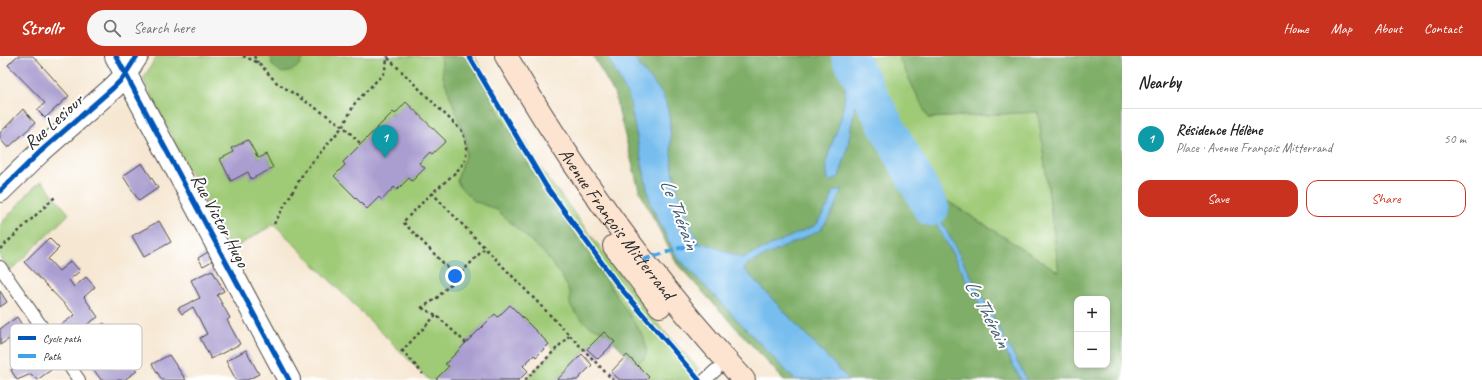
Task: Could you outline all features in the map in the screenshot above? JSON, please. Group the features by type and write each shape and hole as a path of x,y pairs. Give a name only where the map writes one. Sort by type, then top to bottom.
{"main road":[{"name":"Avenue François Mitterrand","path":"490,56 545,148 585,207 715,377"},
{"name":"Avenue François Mitterrand","path":"506,56 553,134 598,202 683,312 744,380"}],"street":[{"name":"Rue Lesiour","path":"0,191 40,152 113,88 126,62"},
{"name":"Rue Victor Hugo","path":"126,62 289,380"}],"lane":[{"path":"0,267 40,324"},
{"path":"72,370 79,380"}],"path":[{"path":"243,56 259,63"},
{"path":"254,56 276,82 343,126 361,144"},
{"path":"274,224 304,172 343,126 355,103 384,73 388,57"},
{"path":"388,57 462,131 465,137 466,153 464,163 403,222 456,276"},
{"path":"432,193 613,380"},
{"path":"0,249 55,197"},
{"path":"466,343 436,315 422,308 436,299 456,276 485,248"},
{"path":"423,374 424,373 402,351 436,315"},
{"path":"525,380 570,335"}],"green space":[{"path":"157,56 474,56 540,168 661,328 699,369 691,380 652,380 604,332 557,380 525,380 554,350 510,305 498,317 494,314 446,363 449,366 435,380 429,380 274,224 231,250 191,175 143,79","holes":["406,102 445,141 433,154 430,152 419,163 425,168 412,181 409,178 397,190 394,187 382,200 379,197 367,209 334,176 345,165 343,162 392,112 395,114","248,140 258,158 266,154 273,168 251,179 248,172 231,181 220,160 234,152 232,148"]},
{"path":"271,56 305,56 296,68 282,73 272,65"},
{"path":"441,56 468,56 524,158 644,337 647,352 644,359 635,363 604,332 588,325 577,315 570,305 570,293 562,277 544,253 497,210 474,201 460,187 457,180 466,153 465,137 443,77"},
{"path":"593,56 832,56 895,173 944,199 1059,272 1038,112 928,118 898,56 1122,56 1122,380 784,380 677,264 639,190 614,93"},
{"path":"832,56 898,56 929,118 1038,112 1059,272 944,199 895,173"},
{"path":"42,181 69,214 11,270 0,258 0,225 32,189"}],"water":[{"path":"607,56 634,56 637,63 663,95 668,111 672,162 677,189 700,245 704,243 742,258 816,225 830,202 833,192 842,189 835,208 821,230 748,264 744,269 849,380 795,380 676,256 650,203 629,98"},
{"path":"843,56 857,56 865,80 904,153 899,155 859,84 846,155 839,177 829,182 827,174 828,157 841,118 845,95"},
{"path":"910,163 1027,380 1021,380 904,165"}],"building":[{"path":"17,56 33,56 69,96 45,118 37,110 45,103 8,65"},
{"path":"406,102 446,141 432,154 430,152 419,163 425,168 412,181 409,178 397,190 394,187 382,200 379,197 367,209 334,176 345,165 343,162 393,112 395,114"},
{"path":"23,109 35,123 8,148 0,139 0,133"},
{"path":"248,140 258,158 266,154 273,168 251,179 248,172 231,181 220,159 234,152 232,148"},
{"path":"142,163 158,188 139,201 123,176"},
{"path":"159,221 171,242 144,257 132,236"},
{"path":"49,238 59,248 48,259 59,271 71,261 80,271 69,280 74,287 86,277 95,287 84,297 98,317 88,324 62,324 75,315 24,262"},
{"path":"208,252 212,261 203,266 198,258"},
{"path":"212,270 224,291 217,295 230,318 227,320 240,344 211,359 200,338 207,334 193,307 182,314 178,308 200,298 191,280"},
{"path":"0,291 7,302 0,307"},
{"path":"510,305 549,344 536,357 534,355 523,366 528,371 519,380 436,379 449,366 445,364 495,314 498,317"},
{"path":"17,317 21,324 10,324 10,341 9,339 0,345 0,329"},
{"path":"604,332 615,342 598,359 587,349"},
{"path":"246,350 259,374 247,380 236,380 226,361"},
{"path":"582,354 592,365 577,380 557,380"},
{"path":"169,355 186,380 162,380 152,364"},
{"path":"627,355 649,377 646,380 620,380 611,372"},
{"path":"11,370 51,370 37,380 31,374 17,380"},
{"path":"94,370 137,371 124,380 101,380"}],"waterway":[{"name":"Le Thérain","path":"849,56 931,208"}],"marked path":[{"path":"643,260 698,242"}],"cycle path":[{"path":"116,56 289,380"},
{"path":"0,191 40,152 113,88 122,79 137,56"},
{"path":"469,56 546,186 618,285 699,380"}],"place":[{"name":"Résidence Hélène","path":"385,158"}]}
